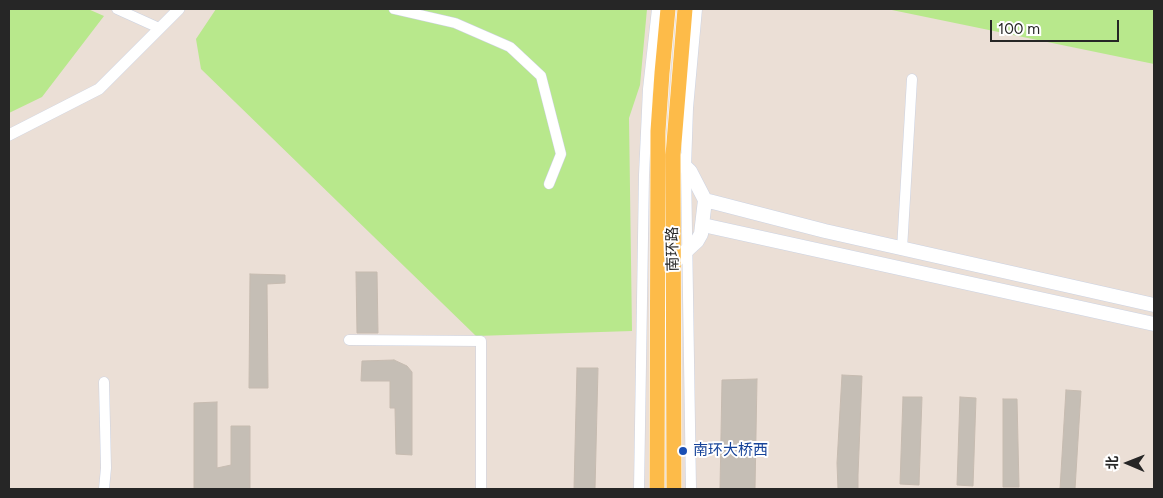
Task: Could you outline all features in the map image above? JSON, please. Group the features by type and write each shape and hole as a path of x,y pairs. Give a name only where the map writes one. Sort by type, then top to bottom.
{"main road":[{"name":"南环路","path":"657,489 658,141 656,72 668,9"},
{"name":"南环路","path":"674,489 673,155 685,75 685,9"},
{"path":"673,155 695,179 705,200 703,225 698,241 673,263"},
{"path":"705,200 825,231 1154,305"},
{"path":"703,225 1154,324"}],"street":[{"path":"117,9 159,28"},
{"path":"9,135 99,89 179,9"},
{"path":"394,9 454,23 510,47 541,76 561,154 549,184"},
{"path":"639,489 644,175 656,72 657,9"},
{"path":"691,489 686,250 685,75 698,9"},
{"path":"902,249 912,79"},
{"path":"349,340 481,341 481,489"},
{"path":"104,382 106,468 104,489"}],"green space":[{"path":"9,9 88,9 104,16 42,97 9,113"},
{"path":"216,9 647,9 640,85 629,118 632,331 476,336 201,69 196,39"},
{"path":"887,9 1154,9 1154,64"}],"building":[{"path":"356,272 377,272 378,333 357,333"},
{"path":"250,274 285,275 285,283 267,284 268,388 249,388"},
{"path":"394,360 407,366 412,372 412,455 396,454 395,408 390,408 390,381 361,381 362,361"},
{"path":"577,368 598,368 595,489 574,489"},
{"path":"842,375 862,376 858,489 838,489 837,463"},
{"path":"757,379 755,489 720,489 722,380"},
{"path":"1066,390 1081,391 1075,489 1060,489"},
{"path":"903,397 922,397 919,485 900,484"},
{"path":"960,397 976,398 973,486 957,485"},
{"path":"1003,399 1017,399 1019,487 1003,487"},
{"path":"217,402 217,468 231,465 231,426 250,426 250,489 194,489 194,403"}],"place":[{"name":"南环大桥西","path":"683,451"}]}
